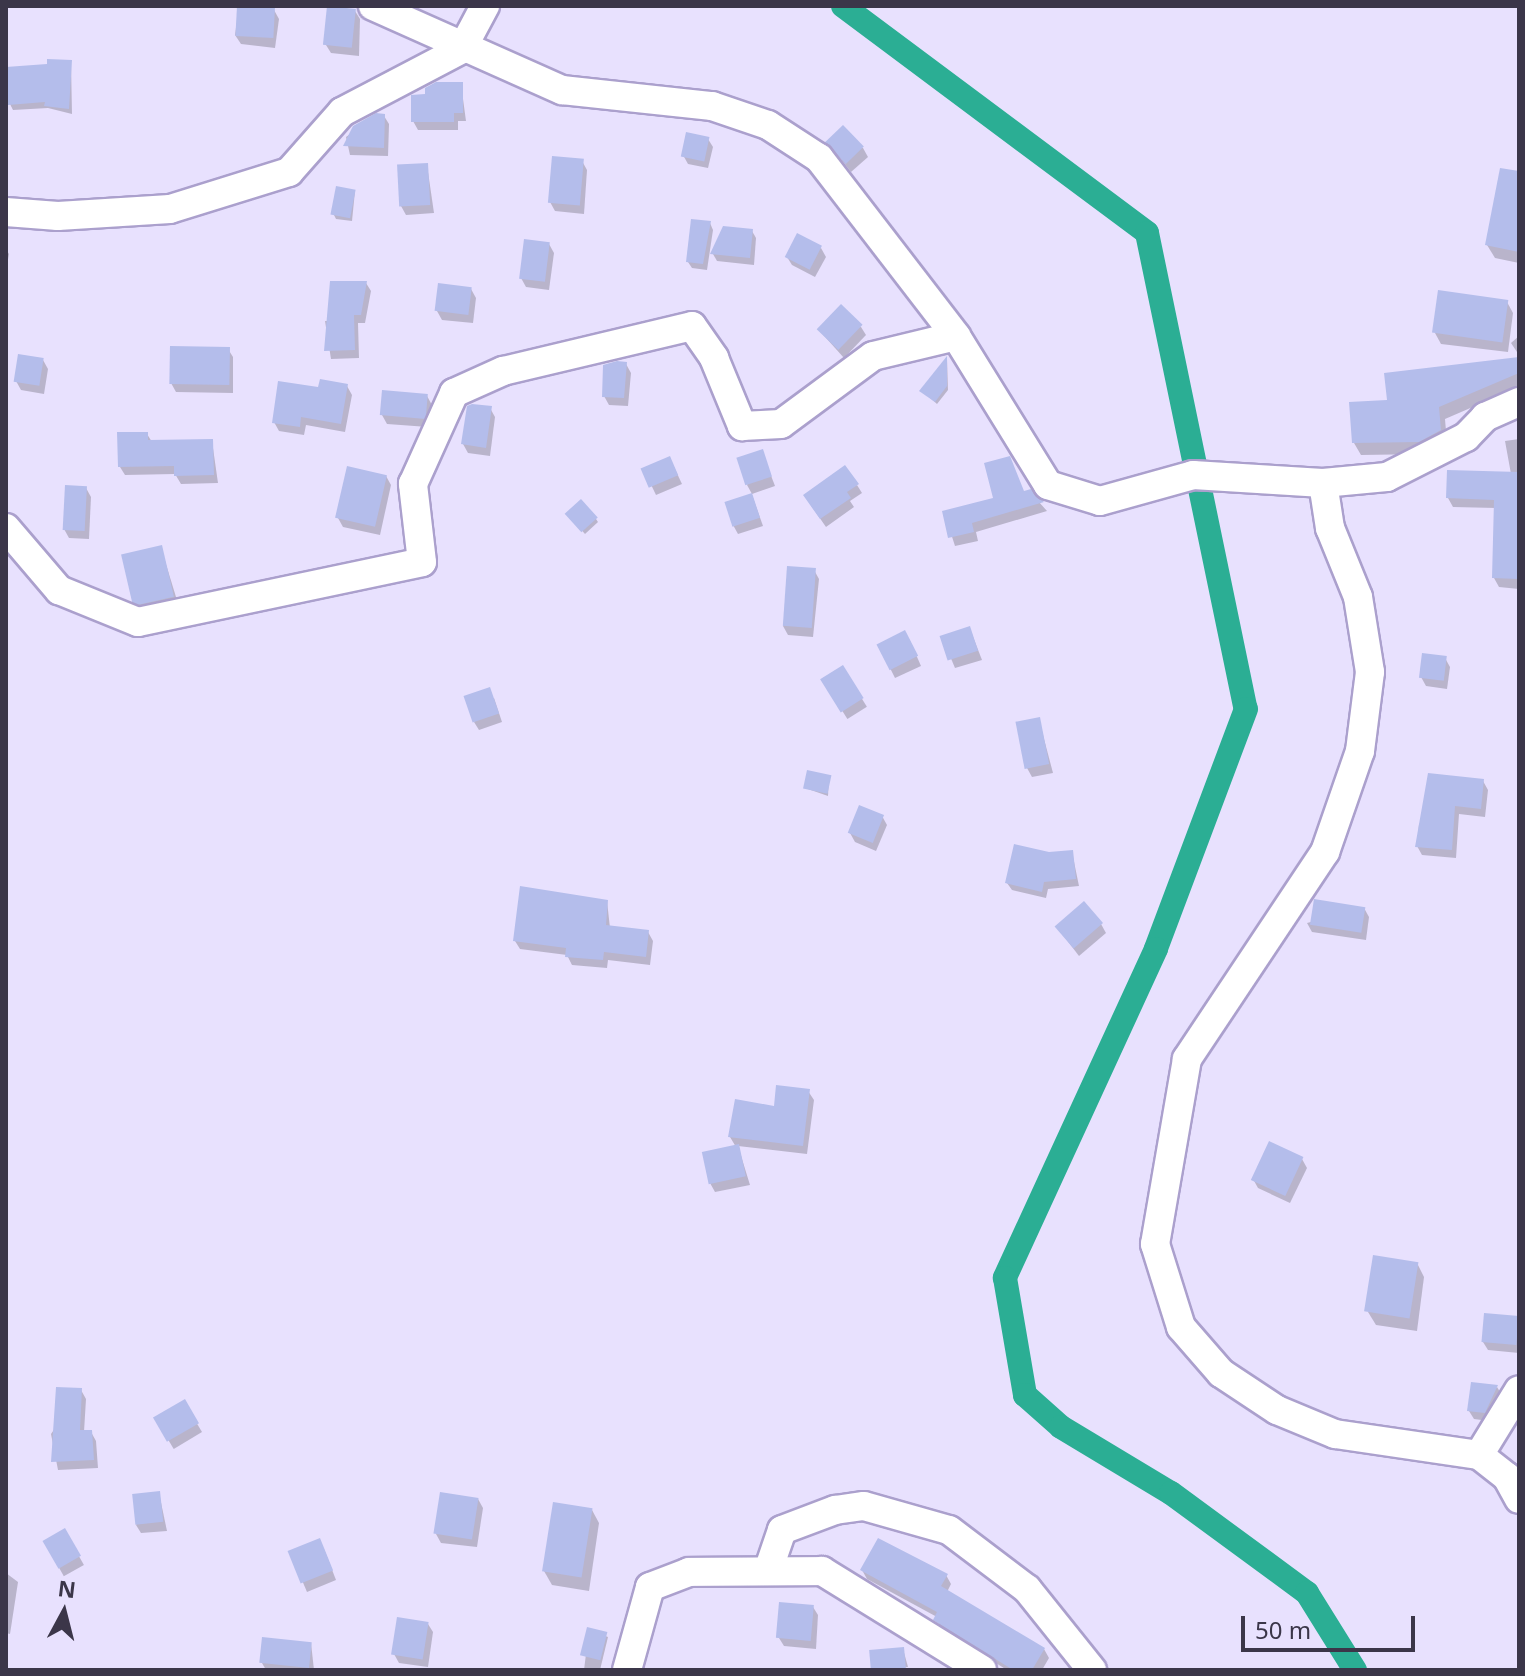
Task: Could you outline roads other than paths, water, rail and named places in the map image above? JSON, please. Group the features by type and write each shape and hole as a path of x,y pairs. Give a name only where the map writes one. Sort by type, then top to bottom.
{"street":[{"path":"373,6 462,49 562,90 712,106 768,125 819,158 956,336 1048,485 1100,501 1193,475 1323,483 1387,477 1466,437 1485,417 1519,402"},
{"path":"6,212 58,216 170,209 289,172 342,112 462,49 485,6"},
{"path":"6,528 59,590 138,622 153,619 422,562 413,484 454,393 503,371 692,326 714,358 742,426 781,424 873,356 956,336"},
{"path":"1323,483 1330,528 1358,597 1370,672 1360,751 1325,852 1187,1059 1155,1244 1181,1327 1221,1373 1254,1395 1335,1434 1479,1455 1507,1477 1519,1499"},
{"path":"1479,1455 1519,1390"},
{"path":"768,1571 782,1530 835,1510 864,1506 949,1530 1027,1589 1092,1670"},
{"path":"627,1670 650,1587 689,1572 768,1571 822,1571 982,1670"}],"waterway":[{"path":"843,6 1147,233 1246,709 1156,949 1005,1278 1025,1395 1061,1427 1171,1493 1307,1593 1355,1670"}]}
